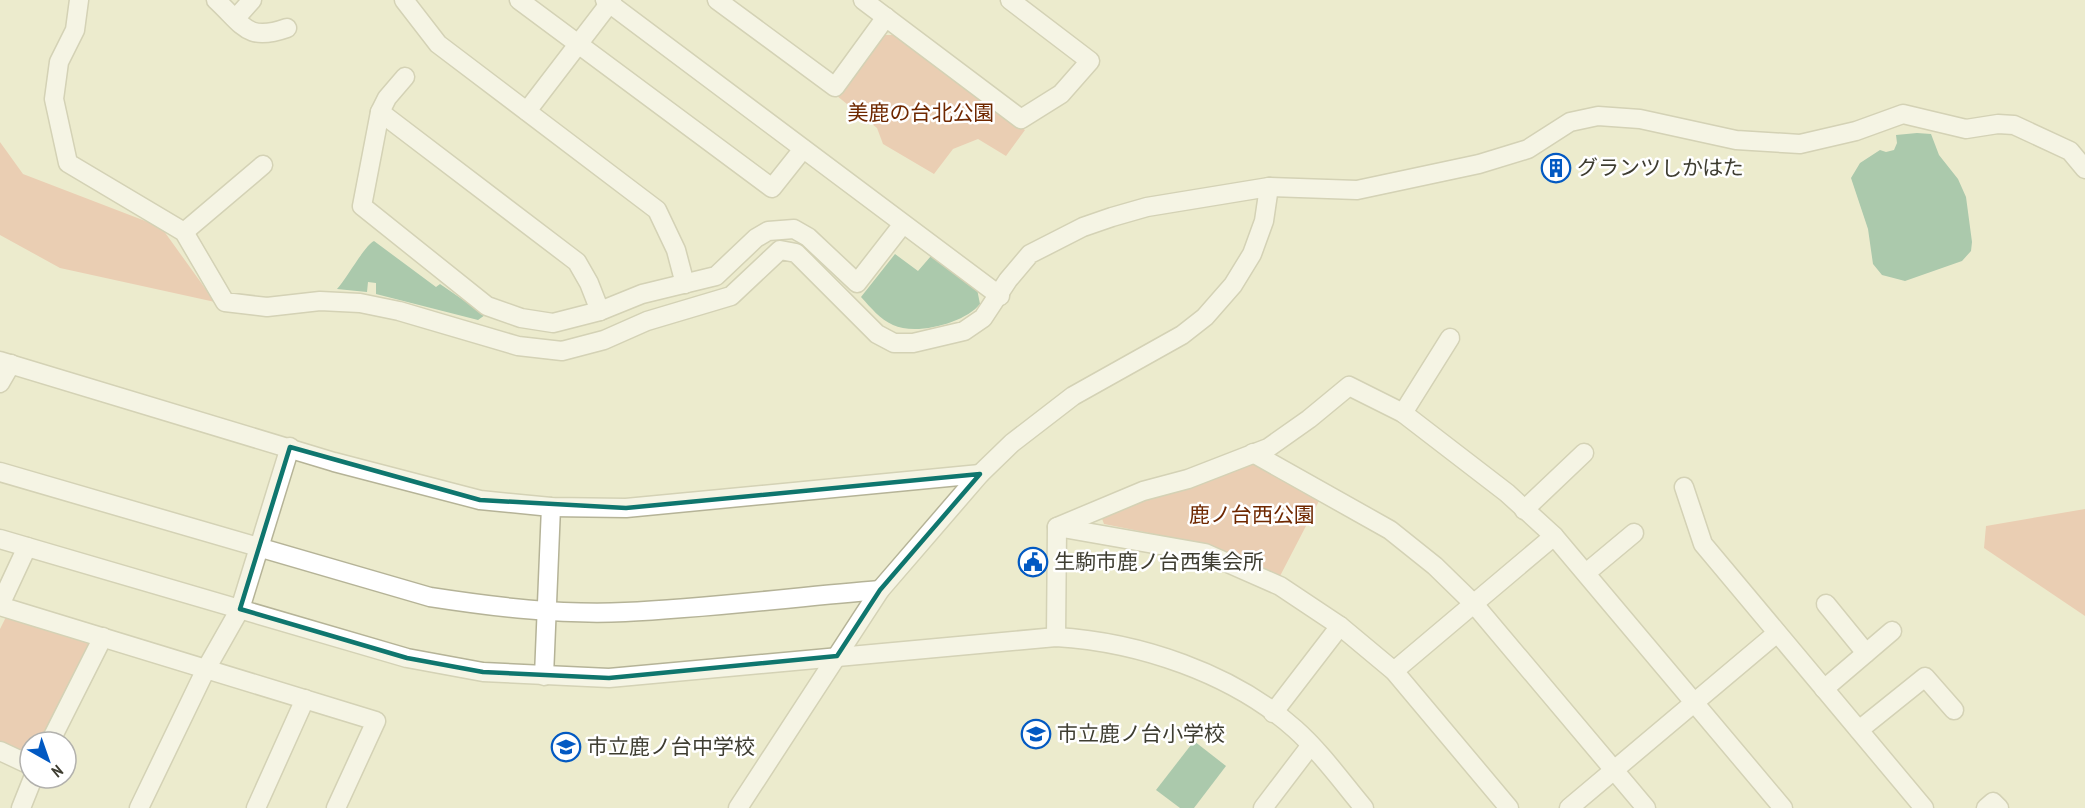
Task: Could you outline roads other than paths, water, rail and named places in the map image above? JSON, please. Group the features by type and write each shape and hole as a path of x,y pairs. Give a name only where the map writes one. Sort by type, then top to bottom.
{"street":[{"path":"79,0 75,30 59,62 54,99 68,163 184,232 225,302 267,307 320,301 360,303 399,311 518,346 562,351 604,340 648,321 731,296 780,250 796,253 877,334 894,343 932,340 964,331 983,318 1000,296 1008,279 1030,254 1083,227 1147,207 1269,187 1356,190 1479,164 1527,149 1570,122 1598,116 1640,119 1736,140 1800,144 1856,131 1903,114 1966,129 1998,124 2014,125 2070,151 2085,169"},
{"path":"216,0 253,34 268,34 287,28"},
{"path":"236,18 252,0"},
{"path":"404,0 438,44 657,210 676,250 685,284"},
{"path":"519,0 772,188 803,148"},
{"path":"717,0 835,87 886,17"},
{"path":"863,0 1021,119 1061,94 1090,61 1010,0"},
{"path":"527,111 609,1 1000,296"},
{"path":"405,77 387,98 380,112 362,206 487,306 521,318 553,323 600,311 642,294 716,276 756,238 768,231 780,229 794,229 808,237 857,283 903,224"},
{"path":"380,112 577,262 590,283 600,311"},
{"path":"184,232 263,165"},
{"path":"738,808 880,590 980,474 1030,428 1073,396 1154,353 1205,317 1233,285 1252,254 1264,220 1269,187"},
{"path":"1403,413 1450,338"},
{"path":"0,383 5,362 417,486 480,500 551,507 626,508 980,474"},
{"path":"1058,527 1143,491 1188,479 1268,448 1309,419 1349,386 1403,413 1554,536 1784,808"},
{"path":"139,808 206,669 240,609 290,447"},
{"path":"1253,453 1390,530 1435,566 1474,604 1646,808"},
{"path":"1524,510 1584,453"},
{"path":"0,472 430,597 483,605 547,611 624,612 880,590"},
{"path":"1684,488 1703,544 1924,808"},
{"path":"544,675 551,507"},
{"path":"1058,527 1205,553 1280,586 1340,626 1394,671 1509,808"},
{"path":"1056,637 1058,527"},
{"path":"1586,573 1634,533"},
{"path":"1394,671 1554,536"},
{"path":"0,539 407,658 483,672 609,678 1056,637 1129,647 1179,662 1207,675 1273,713 1311,745 1364,808"},
{"path":"27,547 0,605 376,721 336,808"},
{"path":"1826,604 1866,653"},
{"path":"1273,713 1340,626"},
{"path":"1824,689 1892,631"},
{"path":"1569,808 1777,633"},
{"path":"56,730 103,637"},
{"path":"1859,730 1924,677 1954,710"},
{"path":"256,808 305,699"},
{"path":"1263,808 1311,745"},
{"path":"0,751 18,759"},
{"path":"21,808 28,790"},
{"path":"1986,808 1993,802 1999,808"}],"place":[{"name":"グランツしかはた","path":"1556,168"},
{"name":"生駒市鹿ノ台西集会所","path":"1033,562"},
{"name":"市立鹿ノ台小学校","path":"1036,734"},
{"name":"市立鹿ノ台中学校","path":"566,747"}],"park label":[{"name":"美鹿の台北公園","path":"921,113"},
{"name":"鹿ノ台西公園","path":"1252,515"}]}
